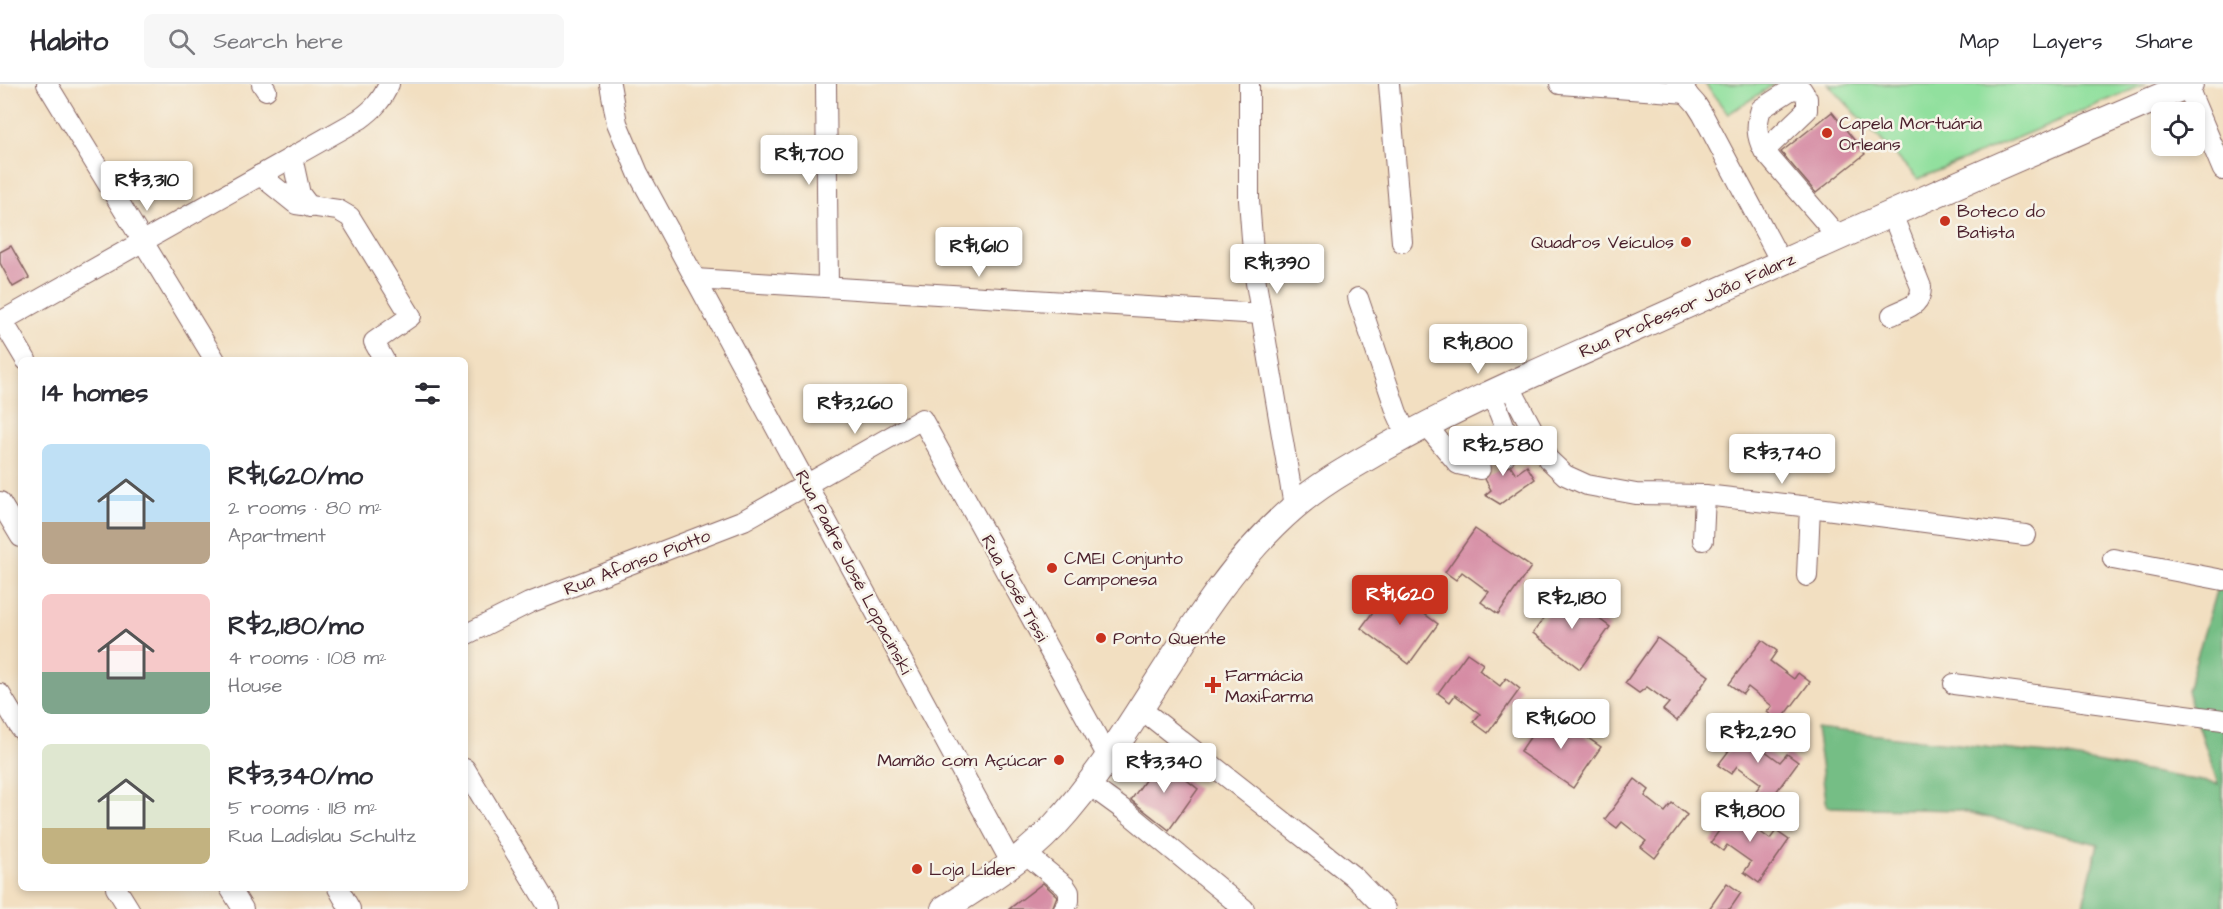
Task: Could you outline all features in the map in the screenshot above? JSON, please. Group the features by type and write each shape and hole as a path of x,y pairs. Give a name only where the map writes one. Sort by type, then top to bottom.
{"main road":[{"name":"Rua Professor João Falarz","path":"944,909 1019,859 1052,828 1108,757 1243,558 1294,506 1328,481 1416,430 1500,389 1781,262 2188,85"}],"street":[{"path":"47,84 213,357"},
{"path":"24,357 1,321 372,110 382,99 389,84"},
{"name":"Rua Padre José Lopacinski","path":"610,84 617,123 638,173 807,484 1019,859"},
{"path":"826,84 828,287"},
{"path":"1249,84 1249,200 1252,241 1261,314 1294,506"},
{"path":"1389,84 1401,242"},
{"path":"1560,84 1682,88 1703,115 1781,262"},
{"path":"2188,85 2223,170"},
{"path":"1764,152 1839,237"},
{"path":"292,157 300,194 310,207"},
{"path":"260,175 296,204 338,210 350,217 411,316 374,342 382,357"},
{"path":"1892,214 1921,287 1921,296 1917,303 1892,315"},
{"path":"695,279 1261,314"},
{"path":"1358,298 1397,413 1458,464 1480,469"},
{"path":"1500,389 1508,449 1505,456"},
{"path":"1500,389 1548,459 1566,475 1587,485 1636,494 1706,495 2025,535"},
{"name":"Rua Afonso Piotto","path":"468,633 522,606 744,520 922,419"},
{"name":"Rua José Tissi","path":"922,419 1108,757"},
{"path":"1703,540 1706,495"},
{"path":"0,502 18,532"},
{"path":"1807,576 1810,507"},
{"path":"2113,559 2223,580"},
{"path":"1954,684 2223,720"},
{"path":"0,694 18,724"},
{"path":"1141,709 1354,877 1385,909"},
{"path":"468,774 550,909"},
{"path":"1088,784 1128,813 1244,909"},
{"path":"1019,859 1065,885 1070,892 1069,901 1064,909"},
{"path":"118,891 129,909"},
{"path":"232,891 243,909"},
{"path":"340,891 350,909"}],"green space":[{"path":"1705,84 1775,84 1728,114"},
{"path":"1828,84 2146,84 1918,179"},
{"path":"2218,584 2223,585 2223,909 2082,909 2098,844 1958,810 1827,807 1816,728 2056,755 2218,784 2187,691"}],"building":[{"name":"Capela Mortuária Orleans","path":"1832,112 1865,154 1816,193 1781,152"},
{"path":"11,246 29,278 13,287 0,263 0,252"},
{"path":"1495,441 1493,459 1497,465 1503,468 1511,466 1516,474 1527,466 1535,479 1500,504 1485,495 1491,490 1485,479 1491,472 1491,465 1488,460 1472,454"},
{"path":"1475,529 1531,567 1498,614 1481,602 1489,592 1462,572 1456,580 1445,572"},
{"path":"1390,589 1438,624 1409,664 1361,628"},
{"path":"1563,592 1610,627 1580,669 1533,633"},
{"path":"1657,638 1709,676 1677,721 1663,710 1669,703 1647,687 1639,693 1625,683"},
{"path":"1762,640 1777,651 1770,661 1794,679 1798,673 1810,682 1780,722 1767,712 1772,706 1748,687 1743,694 1729,684"},
{"path":"1467,653 1483,664 1479,670 1500,686 1506,678 1520,689 1488,733 1473,722 1480,714 1455,695 1450,702 1438,693"},
{"path":"1548,711 1601,747 1573,788 1520,752"},
{"path":"1749,724 1759,732 1752,741 1780,762 1787,754 1798,762 1768,803 1754,793 1761,784 1737,766 1731,774 1718,765"},
{"path":"1160,759 1198,789 1169,830 1131,800"},
{"path":"1635,779 1649,790 1645,796 1665,812 1672,803 1687,815 1655,858 1641,847 1646,841 1622,822 1617,828 1605,819"},
{"path":"1738,804 1750,812 1744,820 1770,839 1776,831 1789,840 1759,883 1744,872 1751,862 1727,845 1723,851 1711,842"},
{"path":"1043,883 1057,896 1052,909 1009,909"},
{"path":"1727,883 1741,893 1730,909 1709,909"}],"tunnel":[{"path":"1480,469 1505,456"}],"place":[{"name":"Capela Mortuária Orleans","path":"1827,133"},
{"name":"Boteco do Batista","path":"1945,221"},
{"name":"Quadros Veículos","path":"1686,242"},
{"name":"CMEI Conjunto Camponesa","path":"1052,568"},
{"name":"Ponto Quente","path":"1101,638"},
{"name":"Farmácia Maxifarma","path":"1213,685"},
{"name":"Mamão com Açúcar","path":"1059,760"},
{"name":"Loja Líder","path":"917,869"}]}
